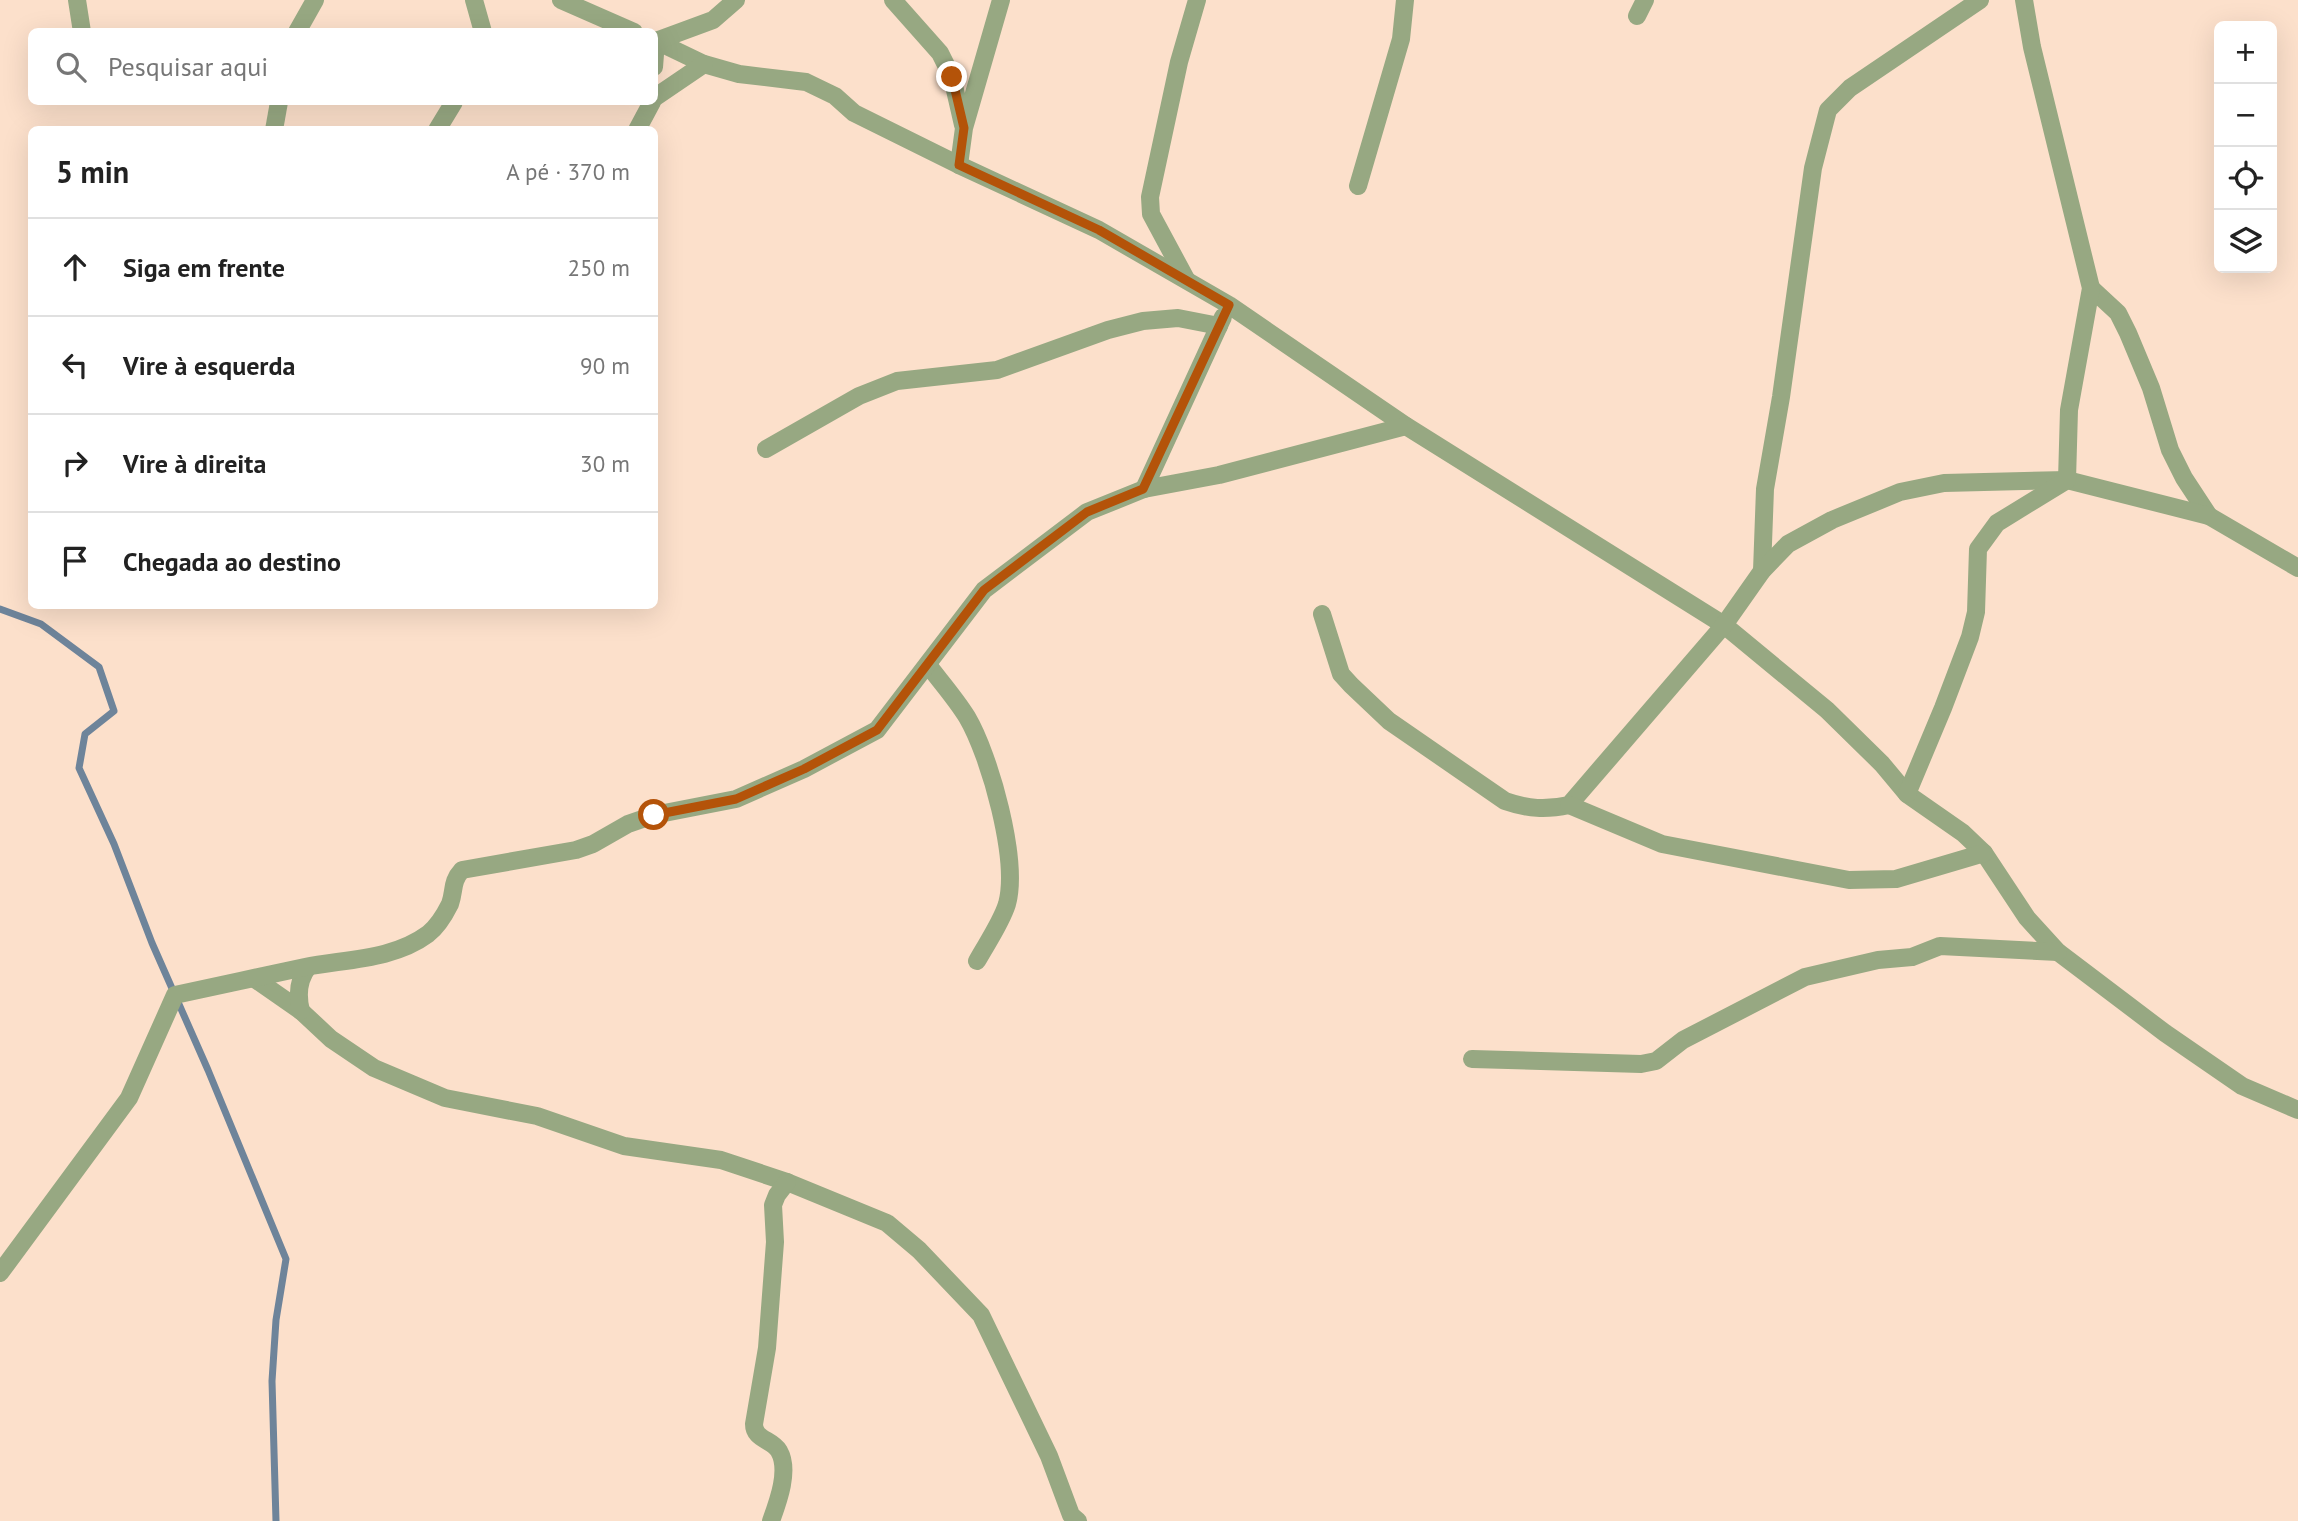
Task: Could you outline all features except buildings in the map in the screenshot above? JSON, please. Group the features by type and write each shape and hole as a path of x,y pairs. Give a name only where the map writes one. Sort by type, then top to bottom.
{"street":[{"path":"77,0 81,28"},
{"path":"299,28 315,0"},
{"path":"474,0 482,28"},
{"path":"561,0 625,28"},
{"path":"658,40 713,20 736,0"},
{"path":"893,0 940,53 952,77 964,128"},
{"path":"959,165 964,128 1001,0"},
{"path":"1187,281 1151,214 1150,197 1179,62 1197,0"},
{"path":"1358,186 1401,39 1405,0"},
{"path":"1762,571 1765,489 1781,397 1813,168 1828,110 1850,88 1980,0"},
{"path":"2024,0 2032,47 2091,288 2069,410 2067,480"},
{"path":"658,42 704,64 738,74 806,82 835,96 854,113 1099,230 1229,305 1406,426 1724,625 1826,710 1882,764 1906,794 1963,833 1984,853 2027,918 2058,952 2165,1033 2242,1086 2298,1110"},
{"path":"658,96 704,64"},
{"path":"275,126 278,105"},
{"path":"439,126 452,105"},
{"path":"639,126 650,105"},
{"path":"2091,288 2118,313 2151,388 2169,450 2209,516"},
{"path":"1143,489 1229,305"},
{"path":"766,449 859,396 897,382 997,370 1108,330 1143,321 1178,318 1219,326"},
{"path":"0,1273 129,1098 174,995 308,967 367,958 408,946 430,933 450,902 455,878 462,870 576,850 593,844 628,824 654,815 736,799 804,769 877,730 984,590 1087,512 1143,489 1219,475 1406,426"},
{"path":"1906,794 1970,637 1976,612 1978,549 1997,523 2067,480"},
{"path":"1569,805 1724,625 1762,571 1788,544 1832,520 1900,492 1944,483 2067,480 2209,516 2298,568"},
{"path":"1322,614 1341,674 1389,721 1505,801 1520,807 1544,810 1569,805 1662,844 1849,880 1896,879 1984,853"},
{"path":"928,665 967,718 986,758 1000,809 1010,884 1007,905 978,961"},
{"path":"1472,1059 1641,1064 1656,1061 1683,1040 1805,977 1878,960 1912,957 1940,946 2058,952"},
{"path":"301,1011 299,987 302,975 308,967"},
{"path":"255,979 301,1011 331,1039 374,1068 445,1098 537,1116 624,1146 720,1160 787,1182 887,1223 919,1250 981,1315 1049,1456 1070,1515 1078,1521"},
{"path":"771,1521 783,1480 783,1462 776,1447 757,1435 754,1424 767,1348 775,1242 774,1205 777,1195 787,1182"}],"waterway":[{"path":"0,609 41,624 99,667 114,711 85,734 79,768 114,844 152,943 286,1259 276,1320 272,1381 276,1521"}],"route":[{"path":"654,815 736,799 804,769 877,730 984,590 1087,512 1143,489 1229,305 1099,230 959,165 964,128 952,77"}]}
